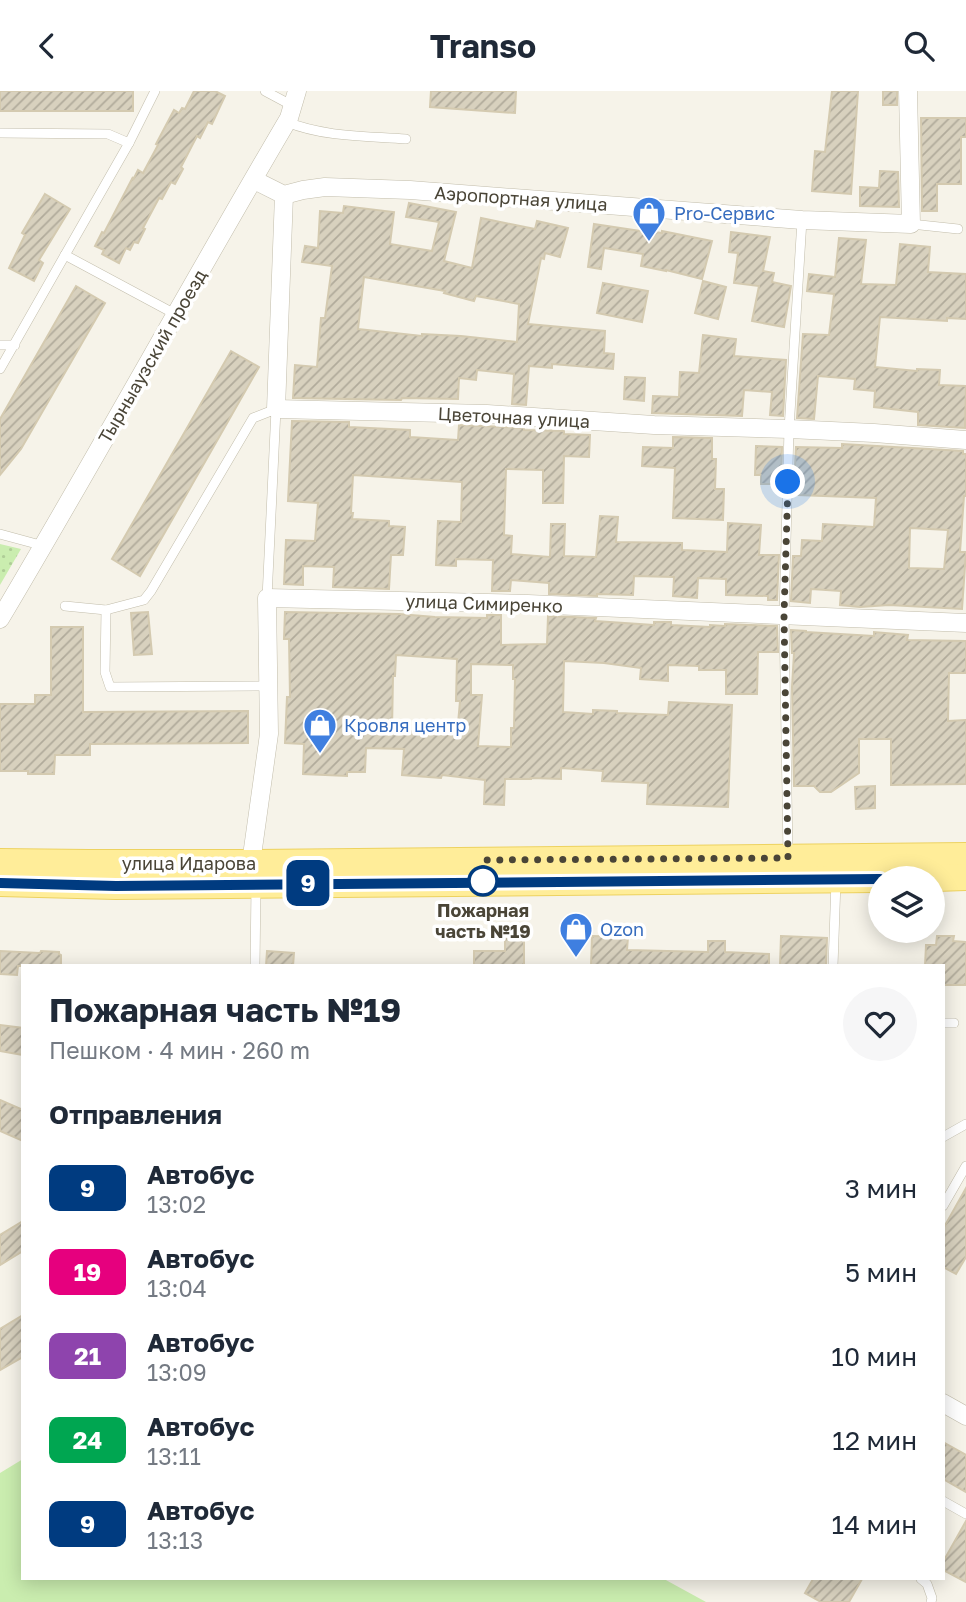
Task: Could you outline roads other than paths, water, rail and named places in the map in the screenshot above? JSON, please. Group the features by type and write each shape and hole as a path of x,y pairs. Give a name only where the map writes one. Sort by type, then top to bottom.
{"main road":[{"name":"улица Идарова","path":"0,883 116,886 254,873 788,858 966,856"},
{"name":"улица Идарова","path":"0,862 89,863 254,873 868,879"},
{"path":"945,878 966,877"}],"street":[{"path":"908,91 911,224"},
{"name":"Тырныаузский проезд","path":"0,619 254,180 292,106"},
{"path":"254,180 284,195 276,409"},
{"name":"Аэропортная улица","path":"284,195 324,187 410,190 802,220 911,224"},
{"name":"Цветочная улица","path":"276,409 487,414 966,440"},
{"path":"254,873 269,734 267,598"},
{"name":"улица Симиренко","path":"267,598 528,604 966,623"},
{"path":"945,1404 966,1416"}],"lane":[{"path":"0,369 129,143 155,91"},
{"path":"265,91 292,106 304,129 406,139"},
{"path":"0,133 108,134 129,143"},
{"path":"788,858 784,615 789,429 802,220"},
{"path":"911,224 958,229"},
{"path":"65,255 175,314"},
{"path":"0,345 15,345"},
{"path":"65,606 106,610 144,600 253,418 276,409 267,598"},
{"path":"0,534 44,546"},
{"path":"106,610 105,672 110,687 268,686"},
{"path":"254,873 256,964"},
{"path":"833,964 836,880"},
{"path":"945,1023 954,1023"},
{"path":"945,1136 966,1124"},
{"path":"945,1203 966,1166"},
{"path":"945,1502 966,1514"},
{"path":"922,1580 927,1584 931,1602"}],"place":[{"name":"Pro-Сервис","path":"649,243"},
{"name":"Кровля центр","path":"320,755"},
{"name":"Пожарная часть №19","path":"483,881"},
{"name":"Ozon","path":"576,959"}]}
